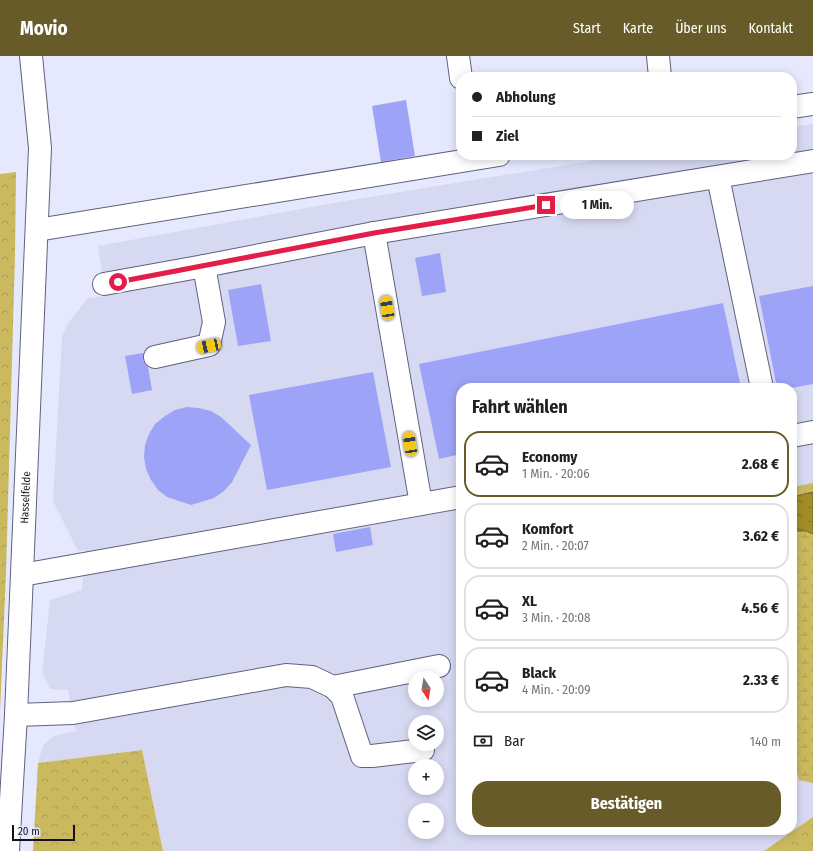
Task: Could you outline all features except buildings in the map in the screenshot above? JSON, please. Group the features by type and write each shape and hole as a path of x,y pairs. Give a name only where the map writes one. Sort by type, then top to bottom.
{"street":[{"name":"Hasselfelde","path":"8,851 16,714 40,144 31,56"},
{"path":"458,56 460,72"},
{"path":"658,56 660,72"},
{"path":"797,106 813,104"},
{"path":"37,230 456,160"},
{"path":"104,284 374,233 813,161"},
{"path":"718,177 761,383"},
{"path":"374,233 420,504"},
{"path":"155,357 209,346 214,322 204,266"},
{"path":"797,435 813,432"},
{"path":"22,574 456,498"},
{"path":"333,687 439,666"},
{"path":"16,714 73,713 286,675 312,677 333,687 342,696 362,756 414,751"}],"shaded area":[{"path":"813,124 813,817 797,828 797,383 456,383 456,835 787,835 764,851 163,851 142,750 38,763 43,745 54,736 76,731 68,690 50,689 42,672 50,600 82,590 85,550 78,551 53,501 62,337 68,323 88,298 106,296 98,246 339,202 596,160 797,160 797,126"}],"green space":[{"path":"16,172 6,573 0,712 0,174"},
{"path":"813,483 813,492 797,496 797,486"},
{"path":"797,531 806,531 813,534 813,783 799,780 797,773"},
{"path":"142,750 163,851 33,851 38,763"},
{"path":"813,817 813,851 764,851 787,835 797,835 797,828"}],"water":[{"path":"813,492 813,534 806,531 797,531 797,496"}],"route":[{"path":"118,282 374,233 546,205"}]}
